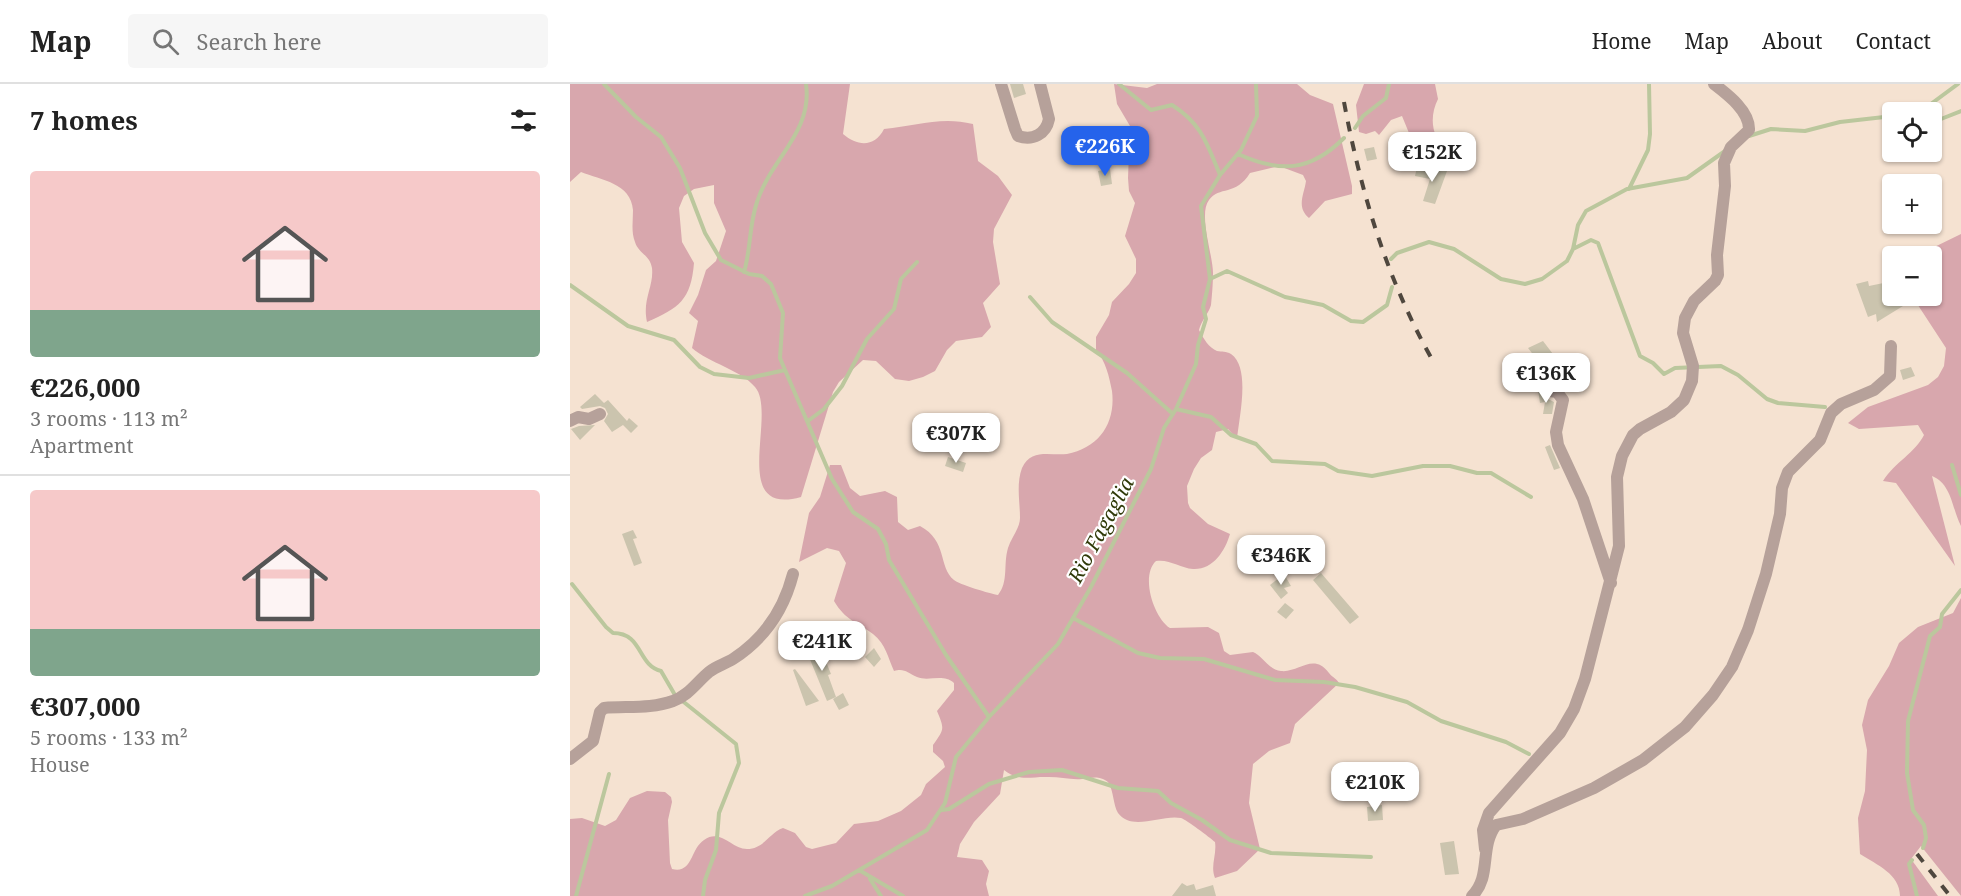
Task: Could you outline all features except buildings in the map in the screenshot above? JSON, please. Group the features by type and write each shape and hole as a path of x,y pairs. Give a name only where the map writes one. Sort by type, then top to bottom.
{"street":[{"path":"1000,84 1018,136 1025,138 1043,132 1048,124 1049,119 1040,84"},
{"path":"1485,849 1483,830 1489,813 1560,733 1574,709 1611,584 1619,546 1617,477 1622,456 1633,435 1671,412 1684,400 1692,381 1693,366 1683,333 1685,318 1694,302 1716,281 1725,186 1724,163 1731,147 1749,130 1747,119 1732,98 1714,84"},
{"path":"1472,896 1479,890 1483,877 1486,841 1496,825 1523,819 1574,797 1643,760 1685,727 1713,695 1732,667 1748,630 1766,574 1780,514 1782,488 1788,472 1820,440 1831,413 1841,404 1874,390 1890,376 1891,346"},
{"path":"1550,391 1557,392 1563,400 1556,432 1558,445 1583,499 1611,584"},
{"path":"570,421 578,417 589,419 600,414"},
{"path":"570,759 592,741 600,712 604,708 658,705 675,701 687,694 716,666 734,658 773,622 787,597 793,574"}],"shaded area":[{"path":"570,84 850,84 843,134 860,143 871,142 884,129 939,121 973,124 978,161 998,176 1012,195 994,229 993,242 1000,284 983,303 991,327 982,337 956,341 947,350 935,371 909,381 895,379 876,361 863,360 839,382 833,392 801,497 779,499 766,492 760,478 761,400 755,387 742,376 692,348 698,321 689,313 706,270 716,261 726,231 714,203 714,185 694,189 684,196 679,208 682,242 694,263 690,286 675,307 647,322 646,307 652,268 634,238 631,201 621,188 606,180 581,172 570,182"},
{"path":"1114,84 1147,88 1157,84 1297,84 1310,95 1333,104 1352,186 1352,194 1325,201 1309,218 1302,205 1306,181 1303,175 1279,166 1250,173 1239,185 1218,193 1209,200 1206,206 1205,225 1213,273 1212,294 1210,308 1199,330 1211,348 1231,354 1237,361 1241,370 1242,394 1237,439 1228,429 1216,432 1212,450 1201,458 1187,486 1188,503 1190,508 1208,524 1230,534 1221,553 1207,566 1193,569 1166,561 1156,561 1149,576 1154,606 1164,623 1170,628 1208,627 1219,633 1224,651 1230,655 1253,652 1273,669 1281,671 1317,664 1339,683 1295,724 1290,743 1269,751 1253,764 1249,803 1260,849 1237,871 1215,878 1213,869 1215,842 1184,819 1173,817 1139,822 1124,819 1116,810 1108,782 1101,778 1020,777 1004,770 1000,794 974,822 960,844 957,857 982,860 989,871 986,884 989,896 570,896 570,819 582,818 605,826 616,820 630,798 647,791 665,792 671,797 668,820 670,863 672,869 679,870 688,864 699,844 710,837 716,836 747,849 762,844 783,828 795,833 806,847 812,849 836,843 854,824 878,821 901,811 921,795 926,784 945,767 943,761 933,752 933,745 942,729 937,711 954,690 954,683 941,678 922,678 903,671 894,671 884,647 877,638 843,613 834,601 846,563 839,551 827,548 799,562 809,513 820,497 830,465 841,465 850,488 860,496 885,491 897,497 898,522 908,530 920,526 929,532 939,546 949,575 954,580 998,595 1004,584 1008,548 1020,522 1019,480 1022,468 1030,458 1036,455 1067,454 1088,446 1103,432 1111,414 1112,391 1105,364 1096,350 1096,337 1109,315 1112,302 1136,273 1136,259 1125,236 1135,203 1129,191 1128,178 1130,126 1117,104"},
{"path":"1364,84 1435,84 1438,99 1433,113 1435,134 1442,146 1466,166 1463,171 1451,171 1437,160 1430,161 1418,155 1402,116 1391,120 1379,135 1375,131 1366,134 1359,132 1356,105"},
{"path":"1961,234 1961,526 1948,491 1939,480 1932,476 1955,566 1896,483 1883,481 1924,435 1918,425 1859,429 1848,423 1868,407 1928,385 1938,377 1944,366 1946,348 1919,306 1942,306 1942,246 1936,246"},
{"path":"1961,598 1961,896 1921,846 1911,859 1938,896 1900,896 1899,888 1892,876 1860,854 1858,818 1865,791 1867,750 1862,725 1868,700 1889,666 1899,643 1918,627 1953,613"}],"waterway":[{"path":"604,84 636,117 661,137 680,168 705,233 721,260 749,274 762,276 771,284 783,313 780,358 832,479 853,512 878,529 886,544 889,560 946,655 989,717"},
{"path":"744,272 757,202 763,187 803,117 806,84"},
{"path":"1119,84 1151,110 1172,105 1182,112 1197,127 1220,175"},
{"path":"1210,279 1201,206 1220,175 1241,150 1257,116 1256,84"},
{"path":"1355,128 1363,116 1386,98 1389,84"},
{"path":"1629,189 1648,150 1649,84"},
{"path":"1934,102 1958,84"},
{"path":"1942,119 1961,111"},
{"path":"1749,136 1771,129 1805,131 1840,122 1882,117"},
{"path":"1238,154 1268,164 1294,166 1319,158 1344,138"},
{"path":"1391,259 1397,253 1429,242 1454,249 1501,279 1525,284 1542,279 1567,261 1573,249 1578,225 1586,211 1627,189 1687,178 1725,151"},
{"path":"1573,249 1591,240 1598,243 1640,356 1653,363 1664,374 1675,368 1721,366 1738,375 1767,399 1778,403 1825,407"},
{"path":"808,421 824,409 842,386 867,339 894,309 901,279 917,262"},
{"name":"Rio Fagaglia","path":"805,896 832,886 927,830 945,803 956,757 989,717 1058,644 1091,587 1151,469 1164,428 1176,409 1196,364 1198,345 1206,319 1203,307 1210,279 1227,271 1285,297 1323,305 1351,321 1363,322 1387,305 1392,287"},
{"path":"570,285 628,326 674,340 700,367 714,374 749,378 785,370"},
{"path":"1030,297 1052,322 1127,373 1173,414"},
{"path":"1176,409 1211,417 1231,435 1256,444 1272,461 1325,464 1338,471 1372,476 1423,466 1450,466 1477,473 1491,473 1531,497"},
{"path":"1952,465 1961,495"},
{"path":"572,584 606,627 613,633 623,634 630,638 648,663 661,671 675,695 736,744 739,763 719,813 716,850 705,880 703,896"},
{"path":"1923,848 1926,838 1924,825 1913,810 1907,773 1908,721 1930,636 1940,627 1942,614 1961,590"},
{"path":"1073,618 1138,653 1160,658 1204,659 1275,680 1324,682 1355,687 1407,702 1441,721 1506,742 1529,754"},
{"path":"942,810 949,809 989,784 1029,772 1062,770 1118,788 1158,791 1171,803 1202,820 1230,840 1271,853 1371,857"},
{"path":"576,896 609,774"},
{"path":"1912,860 1909,864 1917,896"},
{"path":"859,870 903,896"},
{"path":"870,879 881,896"}],"railway":[{"path":"1344,102 1359,169 1378,235 1402,299 1433,361"},
{"path":"1917,854 1950,896"}]}
